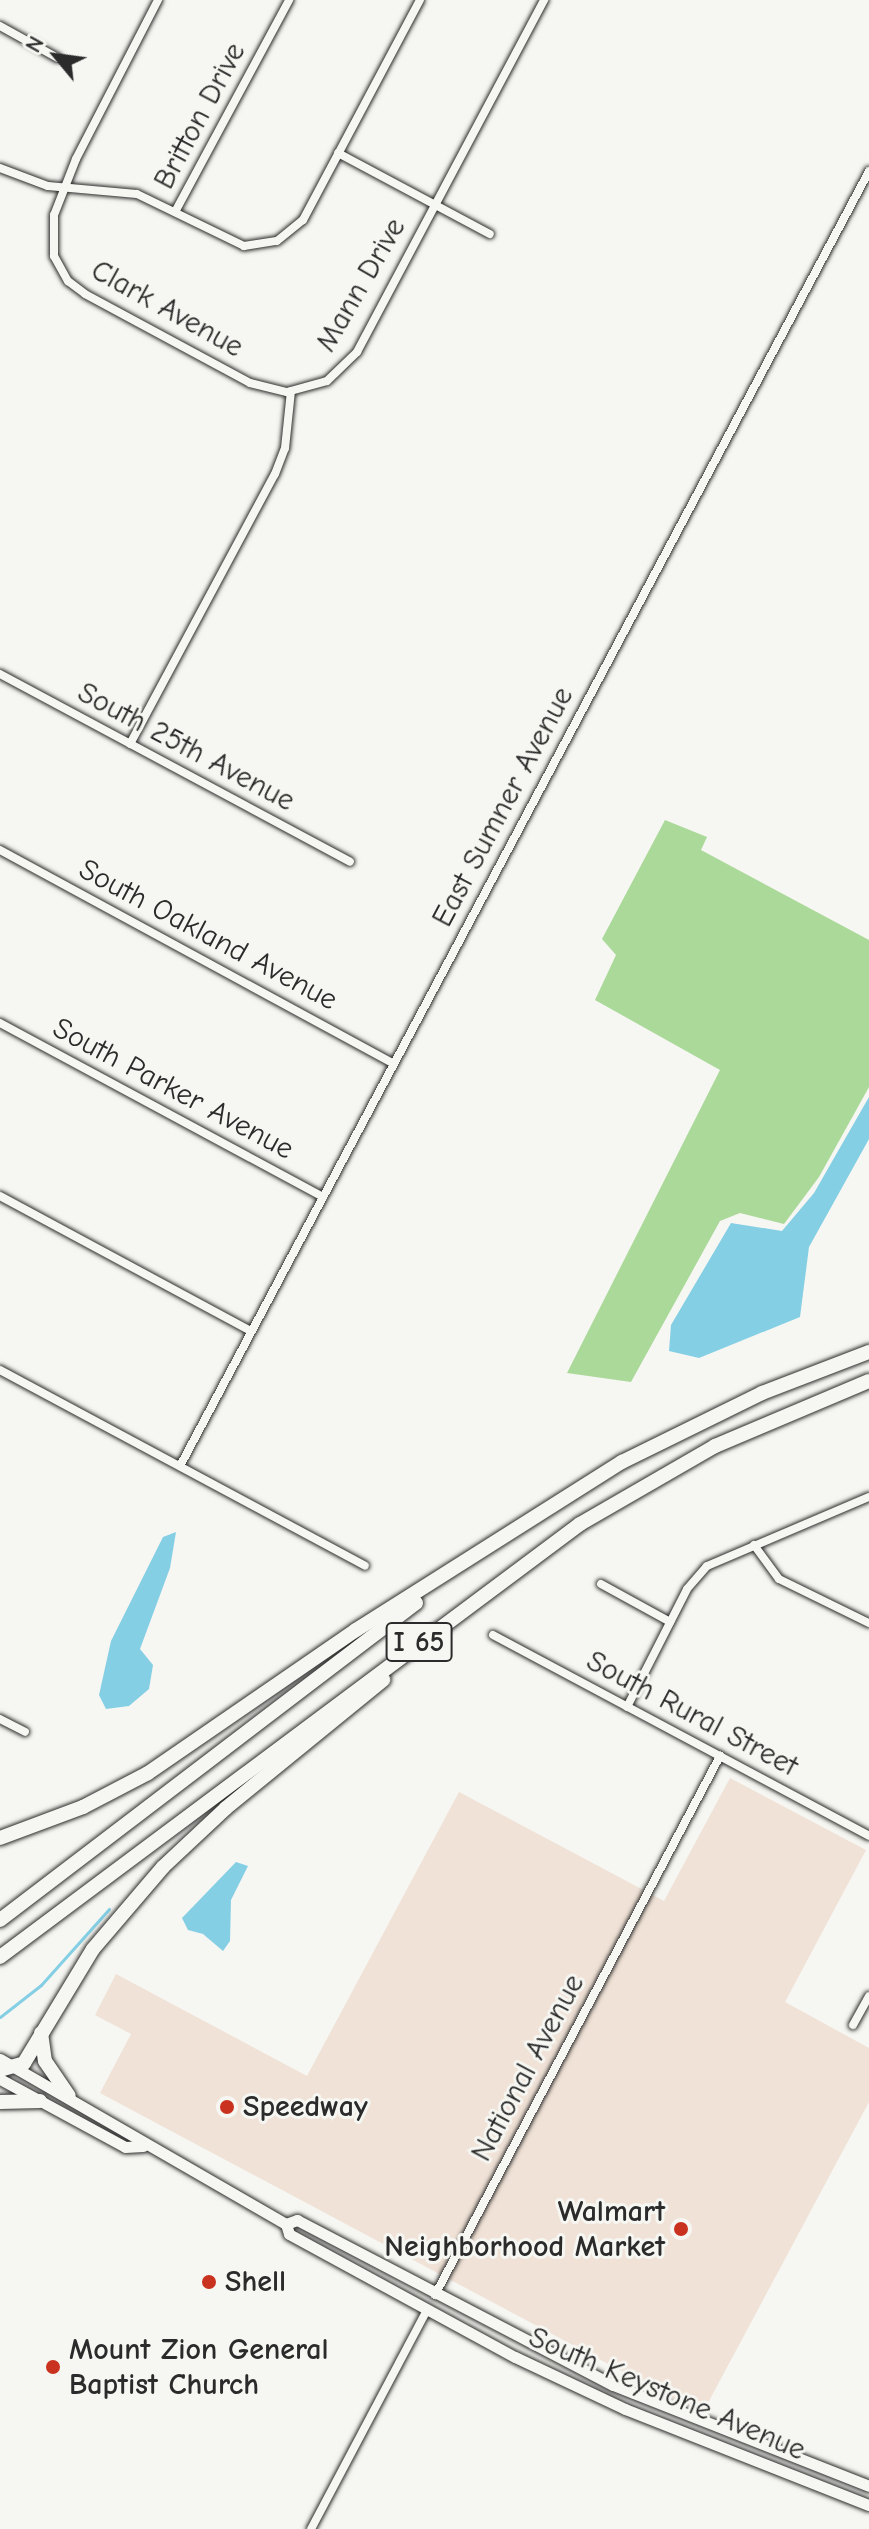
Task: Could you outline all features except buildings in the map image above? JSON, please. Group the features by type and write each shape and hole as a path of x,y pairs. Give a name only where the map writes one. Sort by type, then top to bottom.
{"highway":[{"name":"I 65","path":"0,1920 489,1547 571,1493 687,1427 869,1352"},
{"name":"I 65","path":"0,1957 580,1524 669,1470 776,1417 869,1381"},
{"path":"0,1838 57,1818 137,1780 489,1547"},
{"path":"0,2070 16,2067 93,1949 184,1846 506,1577"},
{"path":"41,2032 45,2061 69,2096"},
{"path":"0,2102 40,2101"}],"main road":[{"name":"South Keystone Avenue","path":"0,2059 133,2132 143,2146 286,2224 289,2234 569,2384 869,2505"},
{"name":"South Keystone Avenue","path":"0,2079 125,2147 143,2146"},
{"name":"South Keystone Avenue","path":"286,2224 297,2220 435,2295 613,2385 869,2486"},
{"name":"National Avenue","path":"427,2310 435,2295"},
{"path":"708,2441 714,2424"}],"street":[{"name":"Clark Avenue","path":"158,0 92,124 66,187 51,238 58,265 73,286 250,383 291,391"},
{"name":"Britton Drive","path":"175,212 289,0"},
{"path":"0,168 34,183 128,192 244,246 286,237 303,220 420,0"},
{"name":"Mann Drive","path":"291,391 327,381 351,359 544,0"},
{"path":"0,26 58,58"},
{"path":"338,153 490,234"},
{"name":"East Sumner Avenue","path":"180,1466 869,171"},
{"path":"130,744 275,474 288,434 291,391"},
{"name":"South 25th Avenue","path":"0,674 350,862"},
{"name":"South Oakland Avenue","path":"0,850 393,1063"},
{"name":"South Parker Avenue","path":"0,1023 323,1197"},
{"path":"0,1196 251,1331"},
{"path":"0,1370 365,1566"},
{"path":"627,1707 670,1622 707,1566 869,1497"},
{"path":"754,1545 779,1579 869,1623"},
{"path":"601,1584 670,1622"},
{"name":"South Rural Street","path":"493,1635 869,1836"},
{"path":"0,1719 25,1732"},
{"name":"National Avenue","path":"435,2295 720,1756"},
{"path":"853,2025 869,1996"},
{"name":"National Avenue","path":"311,2529 427,2310"}],"shaded area":[{"path":"730,1778 866,1850 785,2002 869,2048 869,2102 702,2414 100,2093 131,2034 95,2015 116,1974 307,2076 459,1792 664,1901"}],"green space":[{"path":"665,820 707,837 701,850 869,940 869,1087 819,1177 784,1224 740,1213 720,1221 631,1382 567,1373 720,1070 595,1000 616,955 602,939"}],"water":[{"path":"869,1097 869,1139 809,1247 800,1317 699,1358 669,1351 671,1325 731,1223 782,1231 814,1193"},
{"path":"176,1532 170,1568 140,1649 153,1665 149,1689 129,1706 106,1709 99,1695 111,1641 163,1537"},
{"path":"236,1862 248,1866 231,1900 230,1941 223,1951 203,1934 188,1930 182,1918"}],"waterway":[{"path":"0,2017 41,1985 109,1909"}],"place":[{"name":"Speedway","path":"227,2107"},
{"name":"Walmart Neighborhood Market","path":"681,2229"},
{"name":"Shell","path":"209,2282"},
{"name":"Mount Zion General Baptist Church","path":"53,2367"}]}
